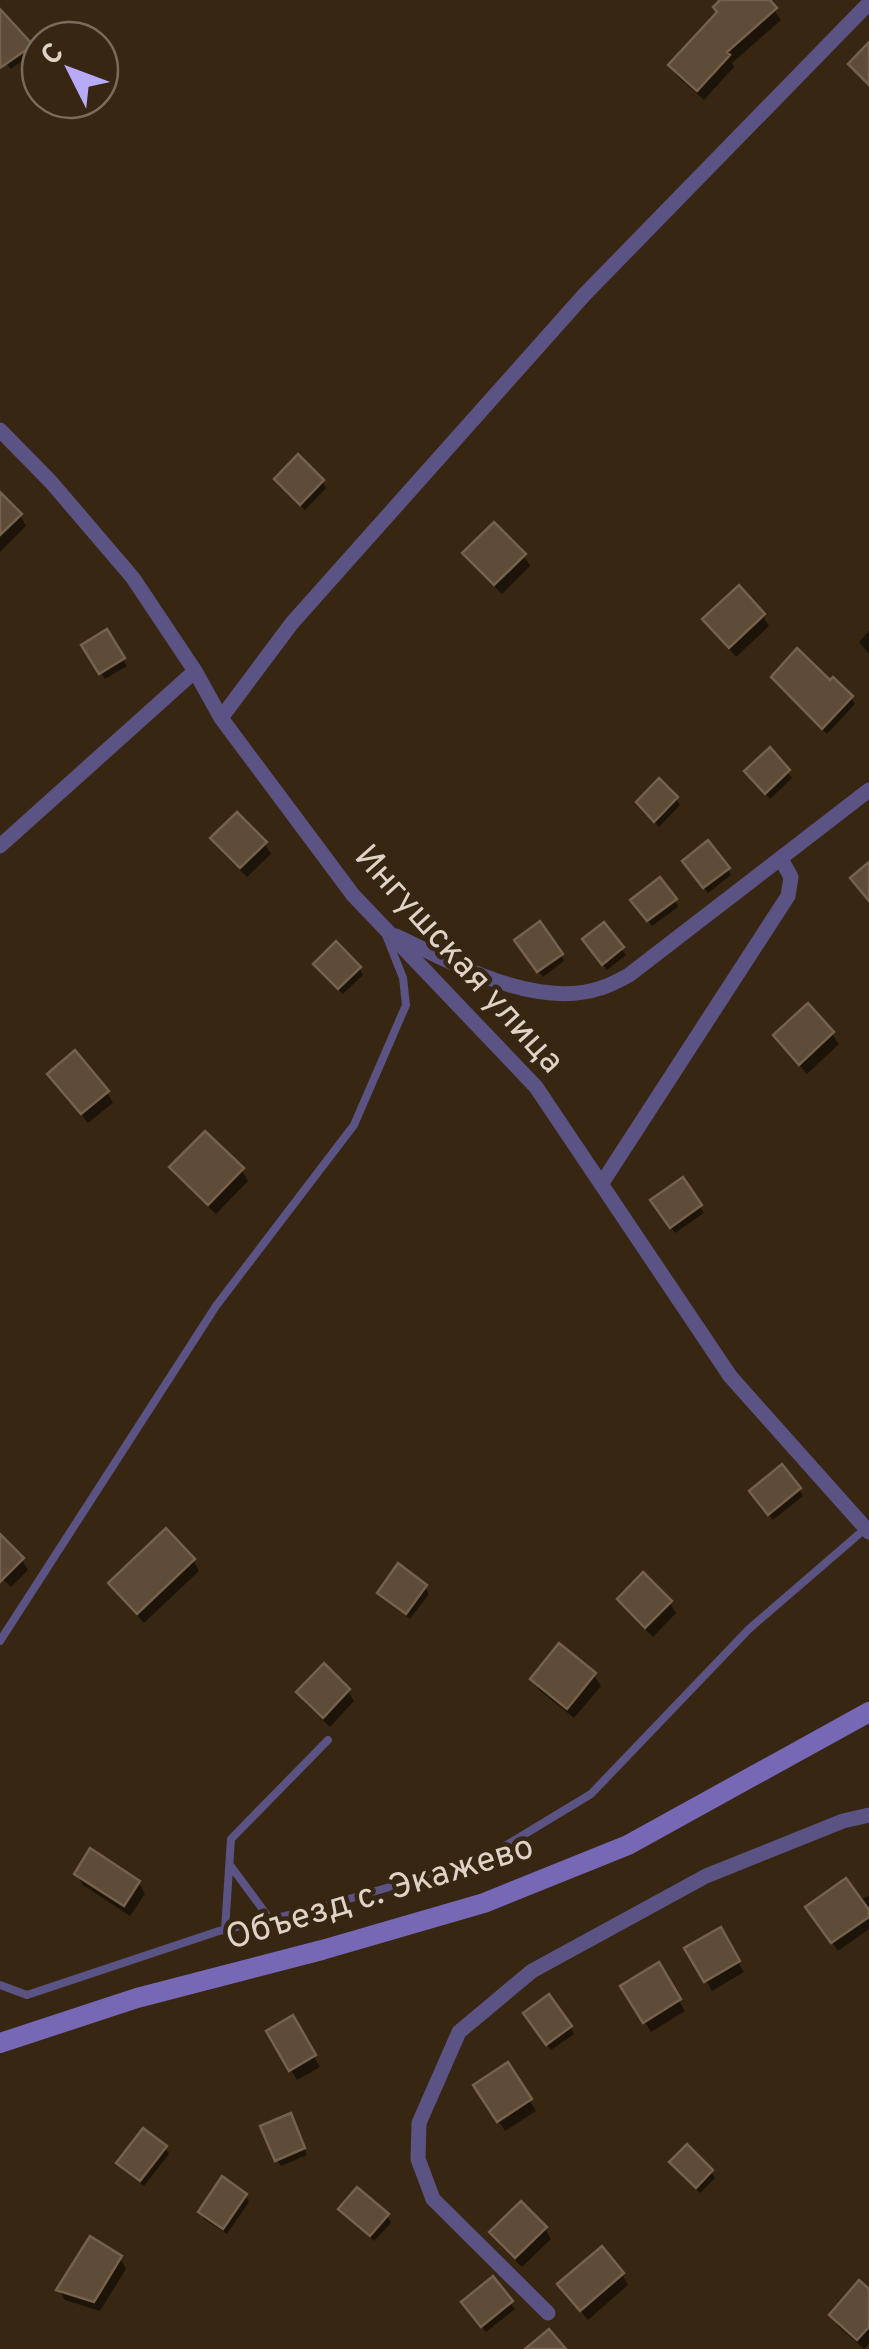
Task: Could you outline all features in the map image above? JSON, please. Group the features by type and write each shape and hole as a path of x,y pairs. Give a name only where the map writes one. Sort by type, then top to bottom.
{"main road":[{"name":"Объезд с. Экажево","path":"4,2038 484,1903 628,1844 869,1712"}],"street":[{"path":"221,718 292,624 585,294 869,3"},
{"name":"Ингушская улица","path":"0,430 134,578 221,718 352,895 536,1087 730,1376 867,1530"},
{"path":"0,846 195,671"},
{"path":"384,930 470,972 511,986 573,994 600,989 629,976 869,790"},
{"path":"602,1184 788,896 791,877 781,859"},
{"path":"548,2314 433,2199 418,2159 419,2122 458,2032 532,1972 706,1876 843,1821 869,1815"}],"lane":[{"path":"0,1642 216,1306 354,1125 406,1005 402,978 384,930"},
{"path":"0,1984 27,1996 225,1930 311,1910 482,1860 590,1794 749,1629 867,1530"},
{"path":"225,1930 231,1839 328,1740"},
{"path":"230,1865 269,1918"}],"building":[{"path":"720,0 770,0 777,8 727,52 730,55 697,91 668,65 717,12 713,7"},
{"path":"0,9 20,31 20,54 0,68"},
{"path":"869,42 869,85 848,64"},
{"path":"298,454 324,480 300,505 274,479"},
{"path":"0,492 22,514 0,535"},
{"path":"494,522 526,554 494,585 462,553"},
{"path":"739,585 765,614 729,648 702,619"},
{"path":"107,629 125,658 99,674 81,645"},
{"path":"797,648 853,696 822,729 771,677"},
{"path":"770,747 790,770 765,794 744,771"},
{"path":"659,778 678,797 654,822 636,802"},
{"path":"237,812 267,842 240,868 210,838"},
{"path":"708,840 730,868 703,888 682,861"},
{"path":"869,862 869,901 850,878"},
{"path":"660,877 677,899 647,921 630,900"},
{"path":"540,921 563,954 537,972 514,940"},
{"path":"604,922 624,947 602,965 582,939"},
{"path":"336,941 361,967 338,989 313,964"},
{"path":"808,1003 834,1032 799,1065 773,1035"},
{"path":"75,1050 109,1091 81,1114 47,1074"},
{"path":"205,1131 244,1168 208,1205 169,1167"},
{"path":"683,1177 702,1205 670,1228 650,1200"},
{"path":"782,1464 801,1488 768,1515 749,1491"},
{"path":"166,1528 195,1559 137,1614 108,1583"},
{"path":"0,1534 24,1558 0,1582"},
{"path":"398,1563 427,1585 406,1614 377,1593"},
{"path":"643,1572 672,1601 645,1628 617,1599"},
{"path":"559,1643 596,1673 567,1709 530,1679"},
{"path":"324,1663 350,1689 323,1718 296,1692"},
{"path":"90,1848 140,1881 124,1906 74,1874"},
{"path":"846,1878 869,1910 869,1917 831,1943 805,1907"},
{"path":"721,1927 740,1961 704,1982 684,1948"},
{"path":"659,1962 681,1999 643,2023 620,1986"},
{"path":"549,1994 572,2026 546,2045 523,2013"},
{"path":"293,2015 316,2055 289,2071 266,2031"},
{"path":"508,2062 532,2099 497,2122 473,2085"},
{"path":"291,2113 305,2148 275,2161 260,2126"},
{"path":"143,2128 167,2146 140,2181 116,2163"},
{"path":"687,2144 713,2170 696,2188 669,2162"},
{"path":"222,2176 247,2194 223,2229 198,2212"},
{"path":"357,2187 389,2214 370,2236 338,2209"},
{"path":"521,2201 547,2227 515,2258 489,2232"},
{"path":"90,2236 122,2256 94,2302 56,2290"},
{"path":"602,2246 624,2273 580,2311 557,2284"},
{"path":"493,2276 513,2301 481,2327 461,2302"},
{"path":"859,2280 869,2289 869,2327 857,2340 829,2315"},
{"path":"549,2329 566,2349 525,2349"}]}
